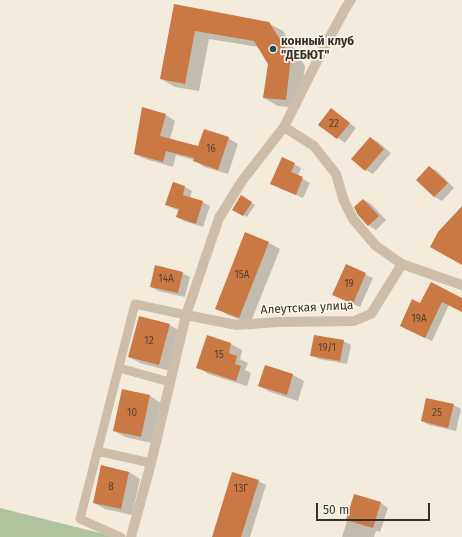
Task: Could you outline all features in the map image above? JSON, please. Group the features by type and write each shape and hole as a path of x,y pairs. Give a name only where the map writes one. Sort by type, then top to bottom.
{"street":[{"path":"131,537 151,463 186,315 219,218 242,181 284,127 319,57 351,0"},
{"path":"284,127 314,146 336,174 344,201 353,219 376,246 402,264 462,285"},
{"name":"Алеутская улица","path":"186,315 237,325 278,322 354,321 371,314 402,264"}],"lane":[{"path":"122,537 80,519 135,304 186,315"},
{"path":"118,368 170,382"},
{"path":"97,451 151,463"}],"green space":[{"path":"0,508 116,537 0,537"}],"building":[{"name":"конный клуб \"ДЕБЮТ\"","path":"174,4 269,22 291,57 286,100 263,98 268,64 254,41 195,31 185,84 160,79"},
{"path":"142,107 166,114 160,136 198,146 204,129 229,137 218,170 193,161 194,158 166,151 163,162 134,154"},
{"path":"331,108 350,123 337,139 318,125"},
{"path":"370,137 384,149 365,171 351,159"},
{"path":"282,157 295,163 291,172 303,177 296,195 270,184"},
{"path":"429,166 448,183 434,197 416,180"},
{"path":"173,182 185,186 183,195 203,201 196,224 176,217 179,209 165,205"},
{"path":"241,195 252,202 243,216 232,210"},
{"path":"363,199 379,216 368,226 358,215 354,207"},
{"path":"462,206 462,265 430,247 438,232"},
{"path":"245,232 269,242 239,318 215,309"},
{"path":"346,264 366,273 353,304 332,295"},
{"path":"155,265 183,272 178,293 150,287"},
{"path":"431,282 462,298 462,312 442,302 425,338 400,326 412,299 420,303"},
{"path":"139,316 170,324 159,365 128,357"},
{"path":"207,335 231,343 229,353 237,356 235,364 241,366 236,381 196,368"},
{"path":"314,335 344,340 340,361 310,356"},
{"path":"265,365 293,374 287,395 258,386"},
{"path":"122,389 150,395 141,437 113,431"},
{"path":"426,398 454,404 448,428 421,421"},
{"path":"101,465 129,472 121,509 93,503"},
{"path":"232,472 259,480 241,537 212,537"},
{"path":"354,494 381,502 373,528 346,520"}],"place":[{"name":"конный клуб \"ДЕБЮТ\"","path":"273,49"}]}
